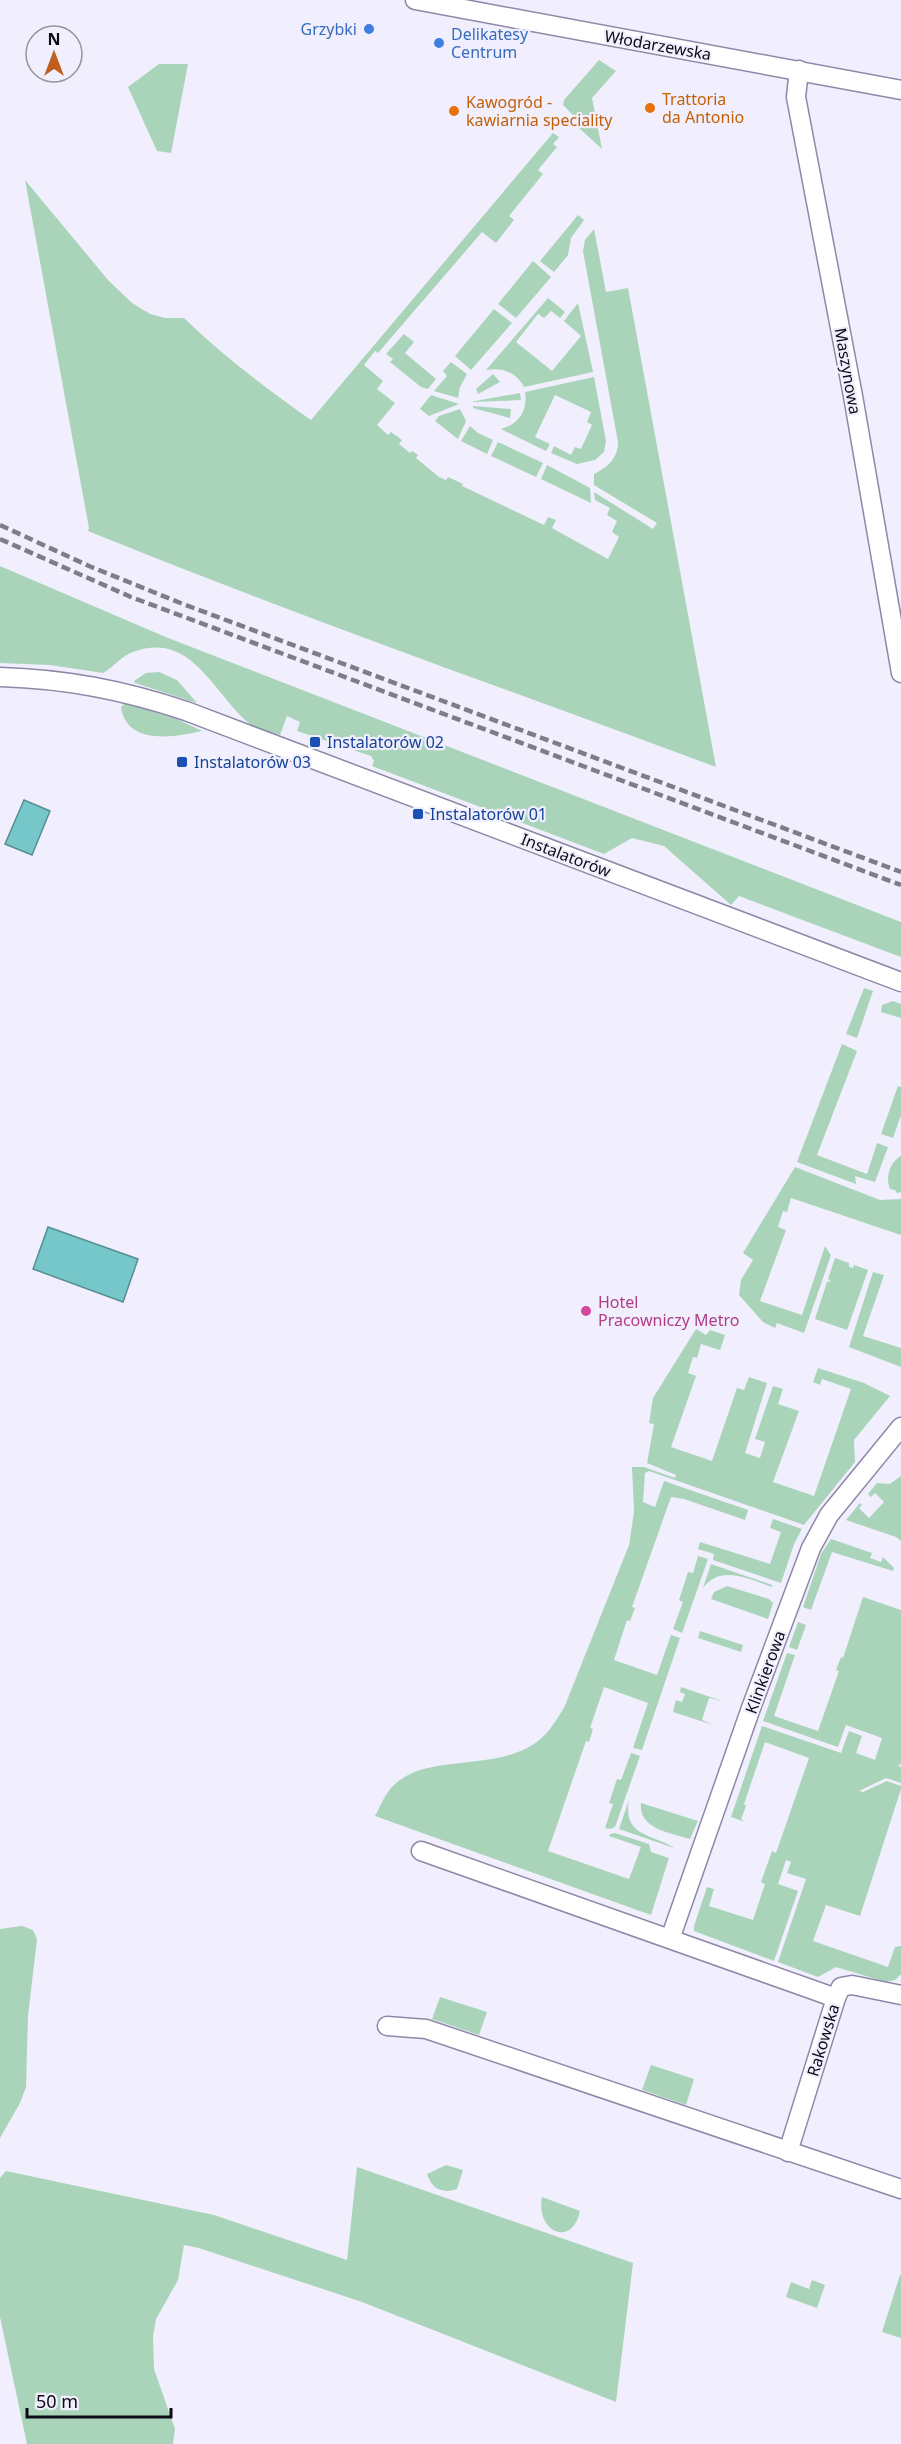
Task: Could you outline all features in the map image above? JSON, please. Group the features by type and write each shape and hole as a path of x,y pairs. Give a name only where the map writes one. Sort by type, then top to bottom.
{"street":[{"name":"Włodarzewska","path":"415,0 901,90"},
{"name":"Maszynowa","path":"799,70 796,97 853,396 901,673"},
{"name":"Instalatorów","path":"0,677 57,680 130,694 225,725 901,982"},
{"name":"Klinkierowa","path":"670,1940 751,1708 811,1548 829,1515 901,1427"},
{"path":"421,1851 836,1998"},
{"name":"Rakowska","path":"788,2152 841,1987 852,1985 901,1995"},
{"path":"387,2026 426,2029 901,2189"}],"shaded area":[{"path":"599,60 616,71 592,98 602,149 578,127 581,123 563,105 564,100"},
{"path":"159,64 188,64 171,153 157,151 128,87"},
{"path":"553,133 559,137 553,144 557,147 538,170 543,174 509,216 514,220 496,243 482,232 378,353 375,351 364,365 383,381 377,389 395,403 377,425 388,435 391,432 402,440 399,444 410,453 412,451 418,455 416,458 439,477 446,480 448,477 544,525 548,517 556,520 552,528 608,559 619,537 612,532 617,521 607,515 610,508 595,500 594,492 653,529 657,523 594,485 594,474 611,461 618,448 618,442 583,251 585,240 594,229 606,292 628,288 716,767 322,622 88,531 25,180 108,280 132,303 150,314 165,318 184,318 246,372 311,420"},
{"path":"578,215 584,220 571,238 568,255 554,272 540,261"},
{"path":"533,261 551,277 516,318 498,304"},
{"path":"548,298 565,312 560,318 551,311 544,318 538,314 516,342 552,371 581,336 564,321 578,303 593,372 524,387 513,374 498,369 486,370"},
{"path":"494,309 512,323 471,370 455,356"},
{"path":"404,334 414,342 405,353 436,379 428,389 421,387 390,362 393,359 386,354"},
{"path":"451,362 467,374 460,387 458,398 434,391 447,376 443,371"},
{"path":"493,374 500,382 478,394 476,389"},
{"path":"594,377 606,441 604,452 595,460 577,464 551,453 554,446 571,455 575,447 581,449 592,425 587,422 591,412 555,395 535,437 550,444 546,451 501,429 513,424 521,415 525,405 525,392"},
{"path":"520,393 521,400 470,402"},
{"path":"431,395 459,404 429,416 420,409"},
{"path":"473,406 511,409 510,418 473,408"},
{"path":"460,409 466,421 458,439 435,421 439,416"},
{"path":"470,426 478,433 493,440 487,454 461,441"},
{"path":"498,442 543,463 536,477 491,456"},
{"path":"547,465 590,488 591,503 541,479"},
{"path":"0,566 168,638 901,922 901,957 739,896 731,905 664,846 632,838 604,854 372,766 374,761 371,756 297,731 300,722 287,716 280,735 256,728 237,711 200,668 186,657 171,650 153,648 133,652 103,673 50,665 0,663"},
{"path":"159,672 177,680 197,703 134,681 146,673"},
{"path":"125,703 177,719 202,731 166,736 142,733 132,728 125,719 121,707"},
{"path":"24,800 50,811 32,855 5,844"},
{"path":"864,988 873,991 857,1038 846,1034"},
{"path":"893,1001 901,1004 901,1018 881,1012 882,1005"},
{"path":"842,1044 857,1051 817,1155 867,1174 877,1143 888,1147 875,1182 855,1176 856,1184 797,1162"},
{"path":"898,1086 901,1087 901,1115 893,1138 881,1134"},
{"path":"901,1156 901,1192 897,1193 890,1189 888,1175 891,1166"},
{"path":"795,1167 880,1200 901,1199 901,1235 791,1198 787,1212 783,1211 778,1227 786,1230 760,1301 802,1315 825,1246 831,1255 804,1333 777,1323 775,1328 763,1322 739,1295 741,1280 753,1260 743,1253"},
{"path":"48,1227 138,1259 123,1302 33,1269"},
{"path":"835,1258 849,1263 849,1267 853,1268 854,1265 868,1270 847,1330 815,1319 827,1282 831,1281 828,1279"},
{"path":"873,1272 884,1275 863,1336 901,1348 901,1367 849,1347"},
{"path":"696,1329 706,1335 710,1330 725,1335 720,1350 701,1344 697,1358 693,1357 688,1373 696,1376 671,1447 712,1461 737,1388 744,1390 749,1377 767,1383 745,1453 760,1458 765,1442 755,1439 773,1386 783,1389 778,1404 799,1411 773,1482 814,1496 851,1389 822,1379 820,1385 813,1382 818,1368 864,1383 890,1396 854,1440 855,1462 804,1525 649,1471 645,1473 643,1502 655,1507 664,1481 748,1510 745,1520 684,1499 671,1497 632,1607 635,1608 630,1621 627,1620 614,1660 657,1675 671,1635 680,1638 642,1750 633,1748 648,1703 604,1687 590,1728 593,1729 589,1742 586,1741 548,1851 629,1879 641,1847 609,1836 610,1834 615,1833 649,1844 651,1852 669,1858 651,1915 375,1816 391,1788 405,1777 422,1770 502,1757 521,1751 542,1738 555,1722 564,1708 629,1545 634,1512 632,1467 644,1467 675,1478 676,1475 647,1463 654,1424 649,1423 653,1398"},
{"path":"901,1476 901,1541 896,1537 846,1520 860,1503 862,1505 859,1508 869,1518 884,1502 875,1493 871,1497 868,1494 877,1483 890,1484"},
{"path":"773,1519 802,1529 794,1544 781,1583 713,1560 714,1554 698,1549 700,1542 770,1564 781,1532 770,1528"},
{"path":"831,1539 872,1553 870,1558 881,1562 883,1557 894,1568 893,1571 832,1552 811,1610 803,1607 821,1554"},
{"path":"698,1556 708,1559 682,1633 673,1629 683,1602 679,1600 688,1572 693,1573"},
{"path":"711,1564 772,1585 772,1587 745,1577 726,1575 710,1581 703,1588"},
{"path":"727,1586 769,1599 773,1603 768,1619 711,1599 714,1592"},
{"path":"863,1597 901,1610 901,1763 898,1766 901,1767 901,1783 886,1778 859,1791 863,1792 887,1781 901,1786 901,1789 860,1916 826,1905 813,1941 888,1967 895,1947 901,1946 901,1974 895,1980 886,1982 836,1967 818,1977 778,1962 806,1879 787,1873 791,1862 786,1860 778,1884 798,1891 774,1961 694,1931 707,1887 714,1889 709,1906 753,1920 765,1884 761,1882 772,1851 776,1853 809,1758 765,1742 744,1804 746,1806 741,1819 745,1822 731,1817 762,1726 841,1753 849,1731 862,1736 856,1753 875,1760 882,1738 846,1725 838,1747 763,1721 787,1653 795,1655 774,1716 818,1731 839,1671 836,1670 841,1657 843,1658"},
{"path":"798,1622 806,1625 797,1650 789,1647"},
{"path":"700,1631 743,1645 741,1652 698,1638"},
{"path":"681,1687 722,1701 709,1698 702,1720 713,1725 673,1712 676,1700 682,1702 685,1694 680,1692"},
{"path":"631,1753 640,1756 615,1827 605,1828 613,1804 609,1803 617,1779 621,1780"},
{"path":"629,1800 628,1812 635,1828 674,1848 619,1829"},
{"path":"641,1803 698,1821 690,1839 665,1832 650,1824 641,1812"},
{"path":"22,1926 33,1930 37,1939 28,2016 26,2087 20,2103 0,2138 0,1929"},
{"path":"440,1997 487,2012 479,2035 432,2019"},
{"path":"651,2065 694,2079 686,2105 642,2090"},
{"path":"446,2165 463,2170 457,2189 447,2191 438,2189 429,2179 427,2174"},
{"path":"357,2167 633,2263 616,2402 362,2302 184,2245 178,2280 156,2319 153,2337 154,2369 175,2429 173,2444 27,2444 0,2317 0,2178 6,2171 214,2215 347,2260"},
{"path":"542,2197 580,2211 576,2223 570,2230 555,2231 549,2226 541,2209"},
{"path":"901,2275 901,2338 882,2332"},
{"path":"812,2280 825,2285 817,2308 786,2297 791,2282 809,2289"}],"railway":[{"path":"0,525 89,566 183,604 901,872"},
{"path":"0,539 131,597 901,885"}],"place":[{"name":"Grzybki","path":"369,29"},
{"name":"Delikatesy Centrum","path":"439,43"},
{"name":"Trattoria da Antonio","path":"650,108"},
{"name":"Kawogród - kawiarnia speciality","path":"454,111"},
{"name":"Instalatorów 02","path":"315,742"},
{"name":"Instalatorów 03","path":"182,762"},
{"name":"Instalatorów 01","path":"418,814"},
{"name":"Hotel Pracowniczy Metro","path":"586,1311"}]}
